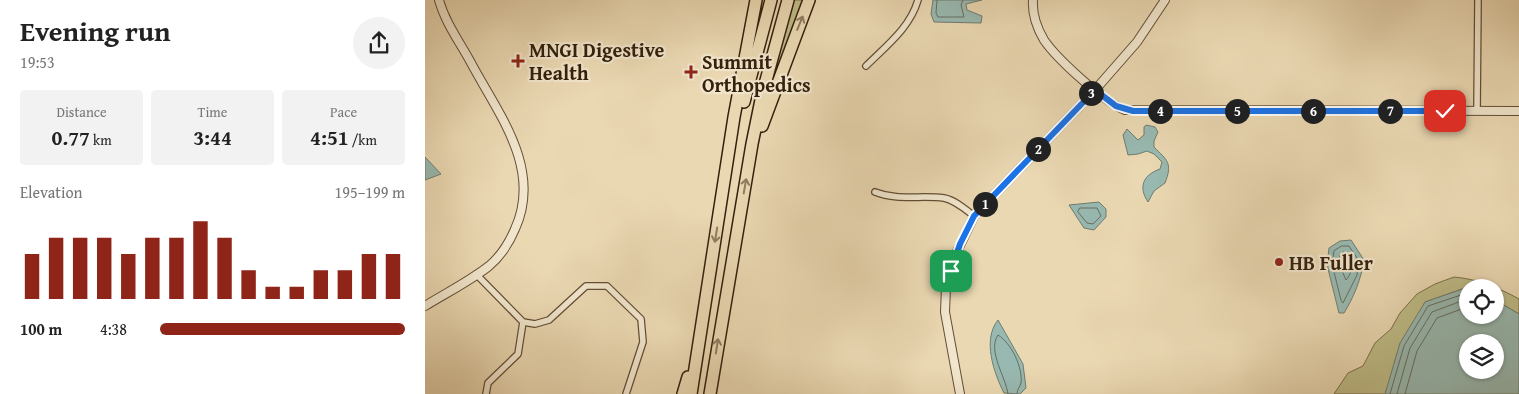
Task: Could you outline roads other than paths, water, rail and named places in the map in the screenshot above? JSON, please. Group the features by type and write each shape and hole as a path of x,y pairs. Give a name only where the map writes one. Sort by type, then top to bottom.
{"highway":[{"path":"691,394 754,0"},
{"path":"723,186 771,0"},
{"path":"710,394 762,96 787,0"},
{"path":"748,168 783,67 809,0"},
{"path":"683,394 697,357"}],"street":[{"path":"425,306 490,266 510,240 522,206 523,172 512,137 461,47 442,10 439,0"},
{"path":"865,66 907,25 914,15 918,0"},
{"path":"1033,0 1037,24 1045,40 1095,90 1116,106 1133,111 1519,112"},
{"path":"959,394 945,312 947,287 957,251 974,216 1095,90 1137,42 1165,0"},
{"path":"1477,111 1478,0"},
{"path":"875,192 888,198 945,198 955,202 974,216"},
{"path":"477,274 523,322 542,324 549,320 586,286 607,286 641,318 643,342 627,394"},
{"path":"486,394 488,383 518,354 523,322"}],"water":[{"path":"933,0 982,0 966,4 967,10 982,16 981,23 934,22 931,14"},
{"path":"1146,125 1155,127 1158,132 1154,141 1154,147 1165,159 1168,166 1165,183 1154,191 1148,202 1143,191 1144,182 1146,178 1160,169 1162,162 1154,154 1147,151 1128,155 1123,135 1127,129 1138,140 1144,135 1144,127"},
{"path":"425,157 441,174 425,180"},
{"path":"1099,202 1106,209 1106,217 1094,230 1084,228 1069,205"},
{"path":"1351,240 1364,260 1359,281 1351,301 1344,313 1339,313 1327,265 1329,248 1340,241"},
{"path":"1459,290 1459,324 1504,324 1504,305 1519,314 1519,394 1385,394 1400,343 1425,302"},
{"path":"998,320 1023,364 1026,388 1020,394 1004,393 993,366 990,347 991,337 993,328"}],"place":[{"name":"MNGI Digestive Health","path":"518,61"},
{"name":"Summit Orthopedics","path":"691,72"},
{"name":"HB Fuller","path":"1279,262"}]}
